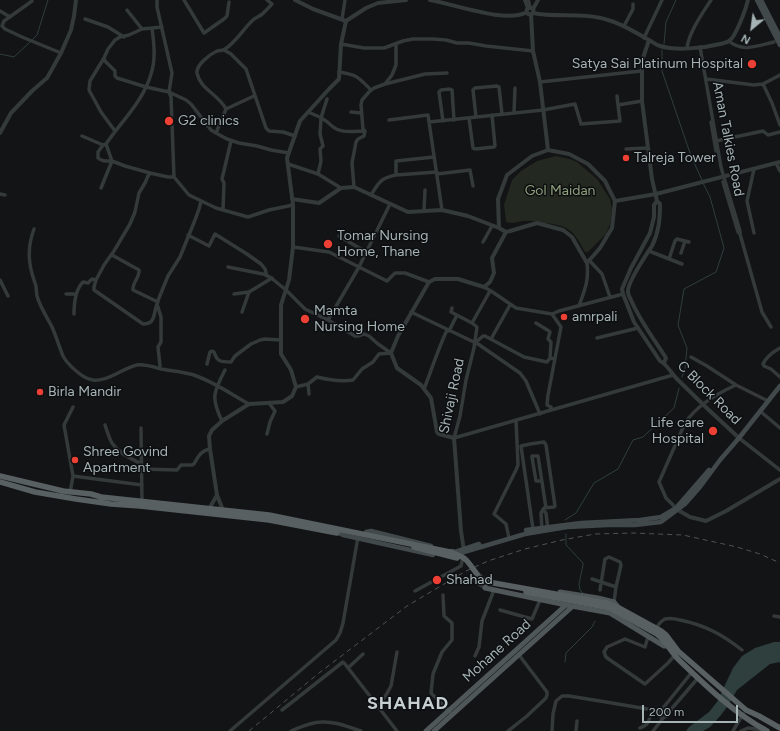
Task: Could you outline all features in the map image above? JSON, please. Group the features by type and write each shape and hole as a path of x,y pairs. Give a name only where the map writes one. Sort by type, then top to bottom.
{"highway":[{"path":"0,476 100,500"},
{"path":"0,482 35,492 70,498 222,512 365,535 458,558 463,561 484,584 612,604 666,635 675,655 700,680 742,716 767,731"},
{"path":"304,525 358,537 376,538"},
{"path":"612,604 657,634 746,710 780,728"}],"main road":[{"path":"756,0 778,41"},
{"path":"761,0 778,41"},
{"path":"365,535 366,532 371,531 455,552 533,529 608,524 635,525 661,522 676,509 685,504 700,487 780,382"},
{"path":"738,437 780,386"},
{"path":"508,537 542,529"},
{"path":"358,537 452,559 457,557 464,550"},
{"path":"612,604 586,596 532,588 488,579 486,580 485,588 610,613 664,646 669,644"},
{"name":"Mohane Road","path":"434,731 450,712 566,605"},
{"name":"Mohane Road","path":"426,731 519,655 574,606"}],"street":[{"path":"0,133 11,113 47,78 61,53 71,30 76,0"},
{"path":"157,0 157,7 172,73 169,92 171,97 174,177 189,195 216,208 248,217 269,210 293,205"},
{"path":"184,0 204,32 227,16 229,2"},
{"path":"226,109 224,105 206,89 199,77 197,71 198,67 217,51 224,50 248,27 253,19 262,14 272,4 267,0"},
{"path":"295,0 313,9 344,20 378,3 406,0"},
{"path":"222,512 217,495 209,439 210,432 222,421 249,404 283,402 292,396 296,387 291,370 281,354 281,305 289,280 293,247 293,205 288,158 300,121 329,88 339,79 345,0"},
{"path":"430,0 487,14 512,16 524,14 530,11 538,0"},
{"path":"525,0 530,11 542,15 591,16 608,20 624,26 660,46 674,49 709,47 729,41 734,36 747,7 748,0"},
{"path":"528,0 533,51 540,82 548,150"},
{"path":"644,38 662,0"},
{"path":"687,48 688,42 697,23 711,0"},
{"path":"32,1 4,21 2,26 5,29 31,41 61,53"},
{"path":"624,26 633,9 633,4"},
{"path":"127,10 142,29"},
{"path":"0,11 10,17"},
{"path":"85,19 108,26 124,37"},
{"path":"115,131 101,112 89,90 90,81 108,49 115,40 142,29 162,27"},
{"path":"152,28 154,40 154,61 146,87 134,106 98,152 98,158 105,162 112,161 150,173 174,177"},
{"path":"341,44 364,48 384,48 414,39 433,39 533,51"},
{"name":"C Block Road","path":"649,40 642,61 642,101 652,179 657,201 660,204 660,219 656,235 627,290 636,313 666,358 664,363"},
{"path":"729,41 735,46 741,47 778,41"},
{"path":"385,84 395,68 397,58 396,44"},
{"name":"Aman Talkies Road","path":"699,47 722,177 762,312 771,327"},
{"path":"224,50 231,54 246,69 262,119 268,130 283,132 295,136"},
{"path":"104,58 115,71 115,76 117,78 169,92 186,100 191,104 211,130 231,141 289,153"},
{"path":"540,82 641,71"},
{"path":"339,72 352,74 360,78 371,90"},
{"path":"354,187 352,163 356,142 364,136 365,131 363,129 361,113 362,100 371,90 385,84 425,74 447,73"},
{"path":"705,79 754,85 763,84 780,75"},
{"path":"763,84 780,125"},
{"path":"476,117 473,90 475,88 499,87 502,114"},
{"path":"514,88 514,113"},
{"path":"443,121 440,91 450,89 452,90 454,120"},
{"path":"216,133 226,109 254,96"},
{"path":"429,122 543,110 575,104 581,124 620,121 617,96"},
{"path":"318,174 321,161 320,149 323,146 320,134 321,118 327,99"},
{"path":"618,105 642,101"},
{"path":"308,112 321,118 333,128 338,130 365,131"},
{"path":"350,112 361,113"},
{"path":"389,120 428,114 442,210"},
{"path":"469,118 473,148 475,149 495,146 492,115"},
{"path":"716,142 763,131 768,135 780,132"},
{"path":"82,136 104,145 112,161 101,188"},
{"path":"223,210 224,183 222,179 231,141"},
{"path":"626,149 648,148"},
{"path":"499,228 498,199 507,175 532,156 548,150 569,154 588,164 605,181 615,201 612,228 600,248 588,262 588,280 579,306"},
{"path":"396,175 396,161 434,157"},
{"path":"615,201 656,194 778,163 780,171"},
{"path":"288,164 318,174 341,188"},
{"path":"754,169 747,200 754,232"},
{"path":"371,195 383,179 396,175 470,170 472,186"},
{"path":"150,173 146,183 139,193 135,212 130,224 112,255 104,265 94,287 94,290 143,324 149,324 154,318 157,303 168,276 180,257 199,210 201,201"},
{"path":"292,199 320,203 341,188 354,187 408,212 442,210 468,216 506,232 537,223 563,230 572,237 588,262 602,274 610,297"},
{"path":"424,211 425,190"},
{"path":"0,194 5,195"},
{"name":"C Block Road","path":"657,201 654,205 654,218 650,233 630,268 622,289 622,294 634,323 660,361 664,363 673,375 703,405 738,437"},
{"path":"328,320 359,267 390,204"},
{"path":"654,218 660,219"},
{"path":"483,242 492,226"},
{"path":"34,229 29,252 31,270 36,285 37,295 43,311 52,327 63,356 72,368 88,379 93,380 99,380 131,367 142,365 185,373 217,385 249,404"},
{"path":"484,287 490,282 494,273 492,258 506,232"},
{"path":"188,235 209,246 215,234 261,264 265,268 267,276"},
{"path":"339,236 366,252"},
{"path":"669,258 675,241 678,239 687,242 681,253"},
{"path":"644,245 649,250 682,264"},
{"path":"293,247 329,252 387,281 395,272 405,273 429,282"},
{"path":"640,252 646,255"},
{"path":"112,255 139,270 133,290 157,303 161,317 161,342 158,347 160,366"},
{"path":"228,267 272,278 308,311 328,320 355,336 364,334 369,336 391,353 397,368 422,386 431,398 437,432 439,434 454,438 673,375"},
{"path":"234,294 249,292 272,278"},
{"path":"391,353 411,312 429,282 435,279 458,278 484,287 516,308 552,314 622,294"},
{"path":"74,314 76,294 82,283 88,283 92,279 96,280"},
{"path":"0,280 8,296"},
{"path":"624,284 629,287"},
{"path":"452,308 451,312 472,323 490,291"},
{"path":"242,312 249,292"},
{"path":"66,294 76,294"},
{"path":"625,300 629,297"},
{"path":"491,339 510,305"},
{"path":"411,312 475,343 520,374 526,381 540,414"},
{"path":"550,410 551,406 547,405 561,327 552,314"},
{"path":"424,389 437,353 457,315"},
{"path":"634,323 641,320"},
{"name":"Shivaji Road","path":"464,550 461,531 454,438 475,343 477,327 472,323"},
{"path":"475,343 485,336 524,357 546,362 550,358 551,342 548,339 550,332 549,330 536,324"},
{"path":"597,338 638,328"},
{"path":"206,364 210,352 212,351 218,360 223,362 231,362 235,356 251,344 260,340 281,340"},
{"path":"551,342 558,343"},
{"path":"780,348 770,354 763,364 780,377"},
{"path":"296,387 308,384 317,377 343,382 352,380 362,369 373,362 379,354 391,353"},
{"path":"691,357 736,385 767,400"},
{"path":"550,358 555,359"},
{"path":"222,421 215,402 215,396 217,385 225,370"},
{"path":"308,384 309,394"},
{"path":"736,385 714,396 690,415 685,423 659,481 666,498 676,509 690,517 706,521 780,479"},
{"path":"267,434 274,410 269,403"},
{"path":"70,498 73,476 64,424 73,407"},
{"path":"760,411 780,428"},
{"path":"508,537 506,522 494,514 518,465 516,420"},
{"path":"105,425 112,443 119,451 141,464"},
{"path":"140,428 142,504"},
{"path":"738,437 780,470"},
{"path":"533,529 522,445 544,442 546,444 555,506 544,509 541,513 542,529"},
{"path":"141,469 177,470 181,465 194,464 202,451 210,448"},
{"path":"542,481 536,481 532,456 538,456 542,481 544,509 548,529"},
{"path":"534,470 540,470"},
{"path":"73,476 142,485"},
{"path":"209,511 217,495"},
{"path":"230,731 336,640 343,623 358,537"},
{"path":"416,591 461,566 464,550"},
{"path":"600,590 605,559 608,557 620,562 621,565 612,604"},
{"path":"592,579 616,587"},
{"path":"475,580 485,588"},
{"path":"475,656 479,647 482,621 494,590"},
{"path":"443,595 444,616 452,623 452,640 442,652 433,674 431,693 450,712"},
{"path":"500,610 532,619 542,600"},
{"path":"536,615 542,600"},
{"path":"774,616 780,617"},
{"path":"656,629 665,619 676,619 690,622 713,631 742,650"},
{"path":"648,637 645,647 625,639 607,647 604,652 606,657 645,684 675,655"},
{"path":"378,706 391,686 397,652"},
{"path":"348,668 363,654"},
{"path":"508,731 527,716 548,695 519,655"},
{"path":"282,710 342,662 378,706 396,731"},
{"path":"664,717 660,715 661,710 692,672"},
{"path":"653,731 673,706 700,680"},
{"path":"552,731 553,714 556,701 562,696 652,710 666,709 668,712"},
{"path":"668,702 673,706"},
{"path":"640,728 648,723 652,710"},
{"path":"733,731 746,710"},
{"path":"576,731 577,721"},
{"path":"292,731 313,723 326,722 361,731"},
{"path":"304,731 306,726"},
{"path":"741,731 748,728 767,731"}],"green space":[{"name":"Gol Maidan","path":"556,156 577,162 597,179 610,199 612,209 610,224 606,234 588,252 585,252 570,230 560,226 532,221 513,223 506,222 504,205 512,180 521,171 537,161"}],"shaded area":[{"path":"774,642 780,642 780,662 770,664 737,690 727,707 710,727 703,731 686,731 709,712 717,702 733,668 742,656 755,648"}],"waterway":[{"path":"32,40 37,35 48,0"},
{"path":"664,44 666,22 676,0"},
{"path":"0,54 14,57 30,42"},
{"path":"662,50 662,71 691,156 702,180"},
{"path":"682,377 685,369 687,348 678,325 684,289 716,272 724,248 710,197 703,183"},
{"path":"565,520 576,513 594,483 618,469 633,440 643,437 674,408 679,388"},
{"path":"566,534 566,545 583,563 579,584 580,590 583,593"},
{"path":"565,662 566,653 592,627 595,621"}],"railway":[{"path":"249,731 319,673 407,606 466,571 488,561 525,549 595,534 633,533 683,535 737,547 760,554 780,563"}],"place":[{"name":"Satya Sai Platinum Hospital","path":"752,64"},
{"name":"G2 clinics","path":"169,121"},
{"name":"Talreja Tower","path":"626,158"},
{"name":"Tomar Nursing Home, Thane","path":"328,244"},
{"name":"amrpali","path":"564,317"},
{"name":"Mamta Nursing Home","path":"305,319"},
{"name":"Birla Mandir","path":"40,392"},
{"name":"Life care Hospital","path":"713,431"},
{"name":"Shree Govind Apartment","path":"75,460"},
{"name":"Shahad","path":"437,580"}],"district":[{"name":"SHAHAD","path":"408,704"}]}
